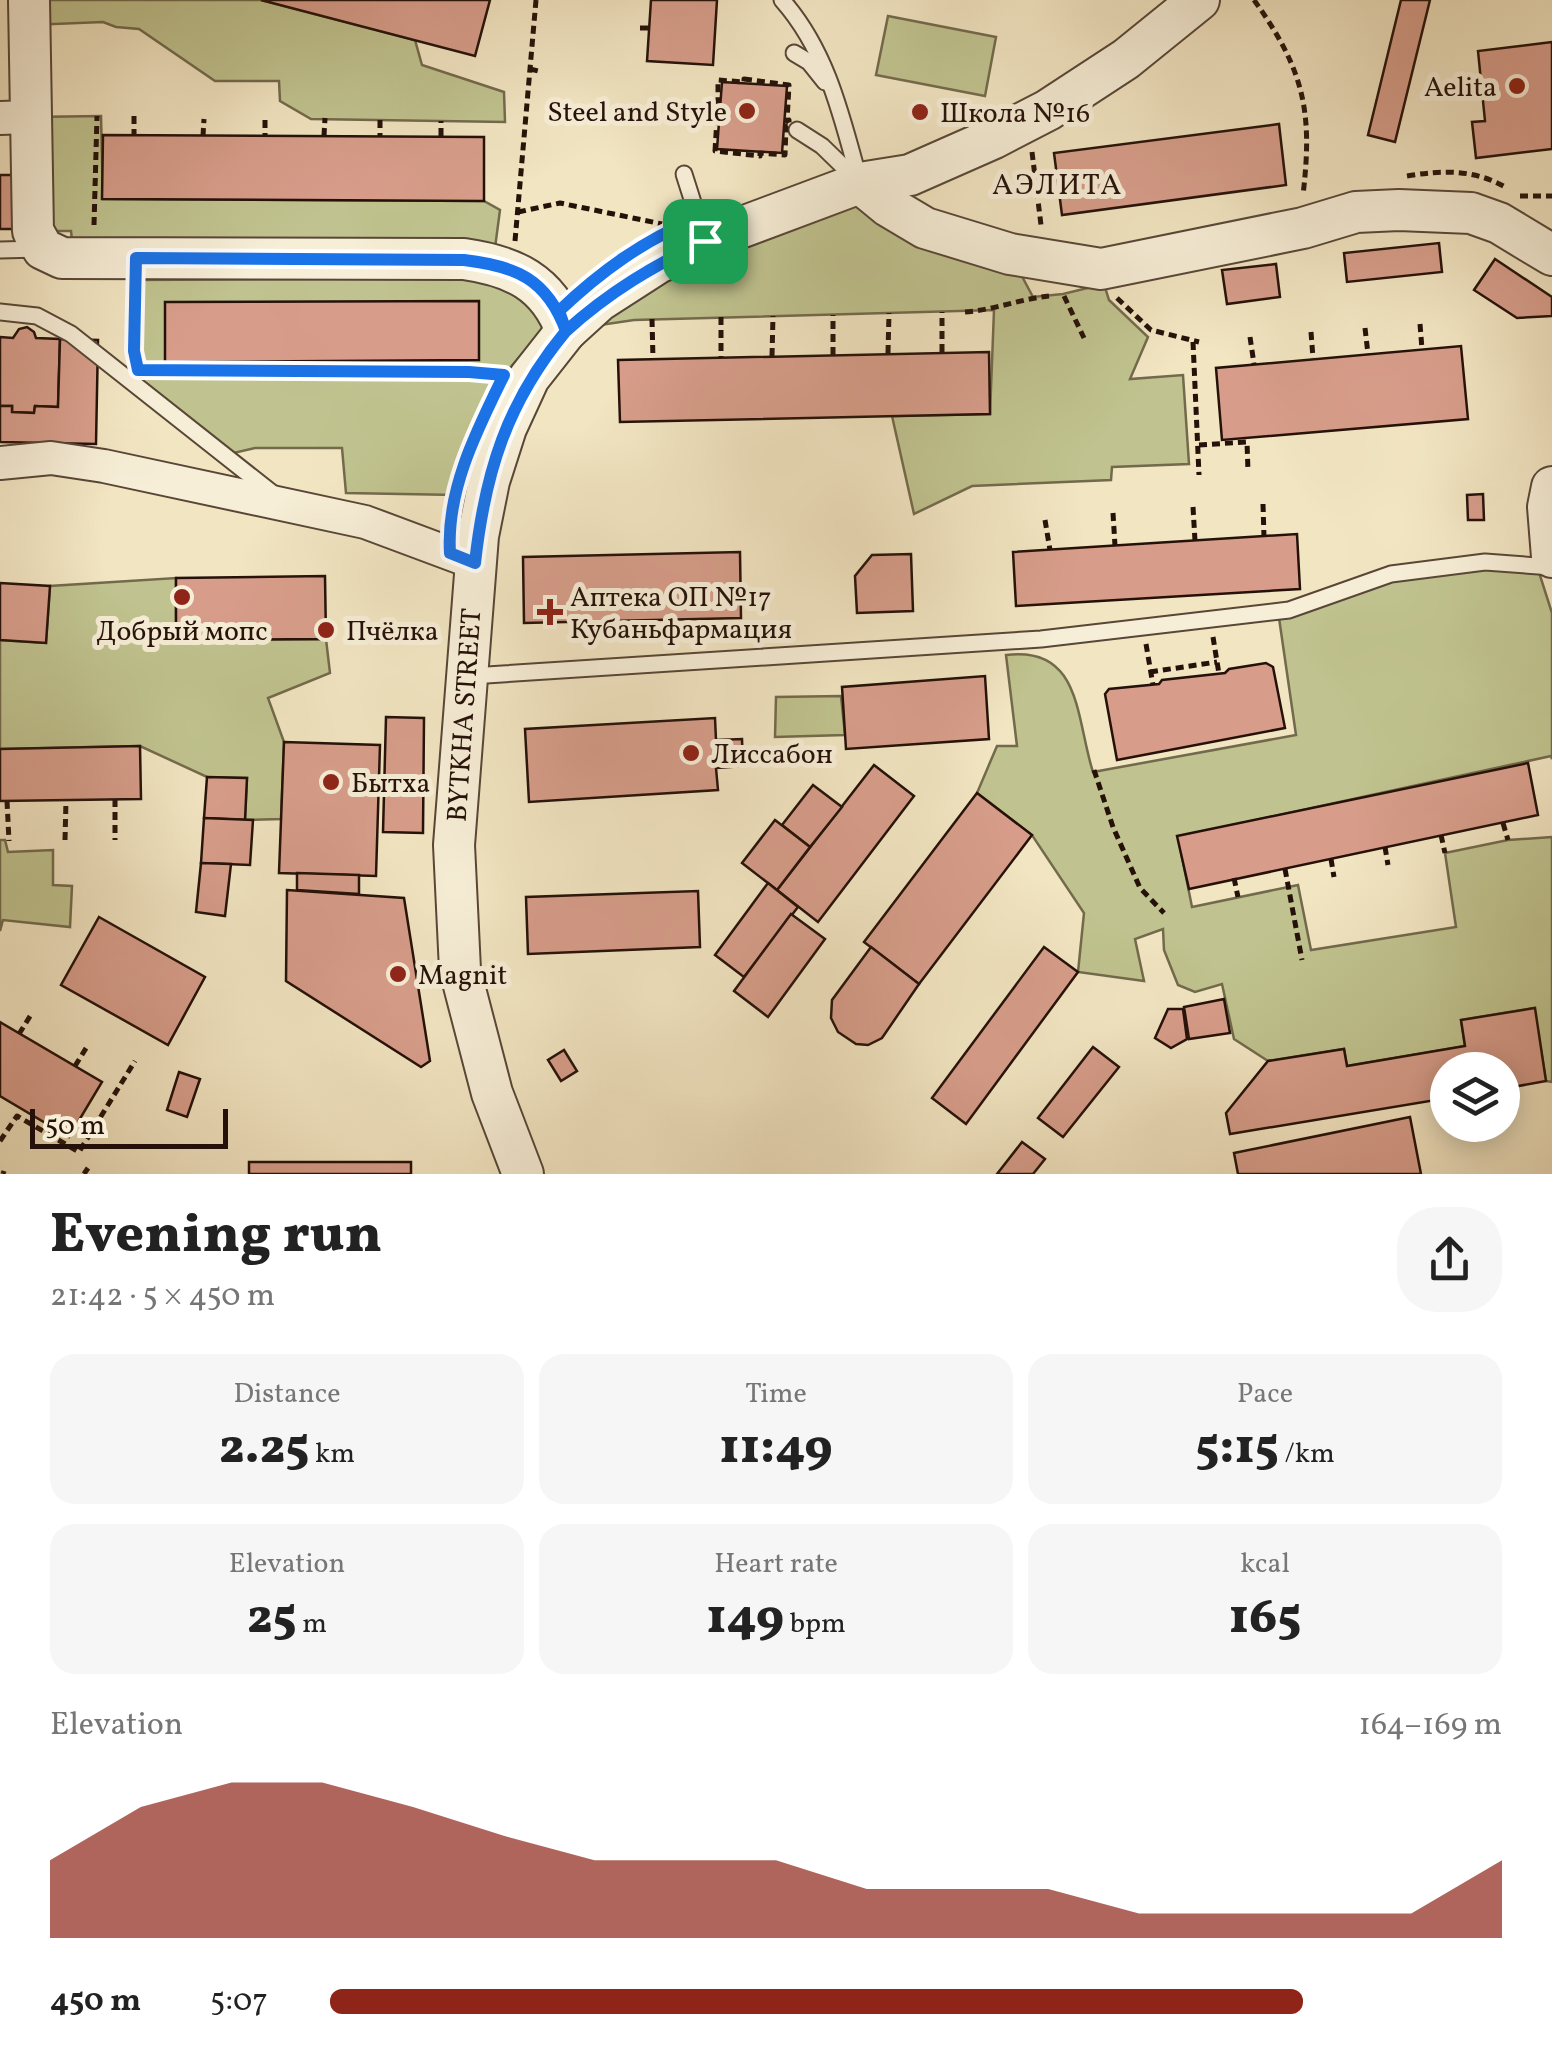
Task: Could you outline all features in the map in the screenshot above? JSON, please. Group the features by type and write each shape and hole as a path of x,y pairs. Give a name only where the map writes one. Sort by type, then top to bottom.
{"street":[{"name":"BYTKHA STREET","path":"523,1174 492,1093 460,970 454,845 475,563 488,480 529,378 566,331 627,282 705,241 860,183 910,175 943,162 1048,110 1126,59 1198,0"},
{"path":"33,17 16,118 33,231 43,249 62,258 493,263 524,275 544,290 559,311 566,331"},
{"path":"860,183 888,206 926,228 1010,254 1101,268 1303,228 1356,212 1417,210 1471,213 1499,223 1552,255"},
{"path":"0,463 51,458 287,504 365,522 475,563"},
{"path":"1552,488 1548,507 1552,557"}],"lane":[{"path":"782,0 810,39 829,75 860,183"},
{"path":"794,53 809,62 834,93"},
{"path":"798,130 822,146 860,183"},
{"path":"684,174 705,241"},
{"path":"0,250 43,249"},
{"path":"0,312 36,316 71,334 287,504"},
{"path":"466,677 1030,640 1289,610 1391,574 1485,562 1552,568"}],"path":[{"path":"524,275 515,248 536,0"},
{"path":"1254,0 1293,60 1304,99 1308,142 1303,228"},
{"path":"640,28 650,28"},
{"path":"530,69 542,72"},
{"path":"718,80 789,85 786,121 790,120 790,126 786,126 785,155 715,150 718,80"},
{"path":"700,113 720,114"},
{"path":"94,258 98,116"},
{"path":"134,116 134,135"},
{"path":"324,136 325,118"},
{"path":"203,136 204,119"},
{"path":"265,120 265,136"},
{"path":"380,120 380,136"},
{"path":"441,120 441,136"},
{"path":"518,212 560,202 675,227 663,232"},
{"path":"136,258 134,351 138,370 469,372 529,378"},
{"path":"964,312 994,310 1032,297 1076,291"},
{"path":"1063,294 1084,338"},
{"path":"1117,298 1151,330 1196,342 1199,474"},
{"path":"942,312 942,352"},
{"path":"888,353 889,313"},
{"path":"833,315 833,355"},
{"path":"772,356 773,316"},
{"path":"721,318 721,357"},
{"path":"652,319 654,359"},
{"path":"1420,324 1422,349"},
{"path":"1364,328 1368,354"},
{"path":"1310,332 1313,358"},
{"path":"1250,337 1254,364"},
{"path":"1184,404 1195,404"},
{"path":"1186,438 1197,433"},
{"path":"1198,446 1247,442 1248,470"},
{"path":"1263,504 1264,537"},
{"path":"1193,507 1195,541"},
{"path":"1113,513 1115,546"},
{"path":"1045,520 1050,550"},
{"path":"1209,618 1219,674"},
{"path":"1143,627 1153,685"},
{"path":"1150,672 1217,662"},
{"path":"1094,770 1113,828 1140,888 1164,912"},
{"path":"114,799 115,840"},
{"path":"65,840 66,800"},
{"path":"8,801 9,841"},
{"path":"1503,823 1508,840"},
{"path":"1441,836 1445,853"},
{"path":"1385,847 1388,865"},
{"path":"1331,859 1334,877"},
{"path":"1285,869 1302,960"},
{"path":"1234,878 1238,897"},
{"path":"20,1034 32,1013"},
{"path":"75,1066 88,1044"},
{"path":"0,1140 16,1116 79,1152 135,1061"}],"green space":[{"path":"29,0 261,0 415,40 422,65 504,92 505,122 311,119 280,101 279,81 215,81 139,29 103,22 30,25"},
{"path":"888,16 996,37 985,96 876,75"},
{"path":"101,116 103,199 484,201 500,210 493,263 74,258 71,231 33,231 31,117"},
{"path":"860,183 1010,254 1033,297 1104,284 1109,300 1148,337 1130,379 1183,375 1189,464 1112,467 1111,480 972,486 914,514 892,416 990,414 994,310 634,320 587,327 599,301"},
{"path":"459,278 509,290 529,305 546,326 504,375 474,434 457,495 346,493 342,448 255,448 225,455 127,377 136,280"},
{"path":"1537,566 1552,613 1552,759 1551,756 1178,837 1192,907 1298,885 1311,950 1456,927 1445,853 1508,840 1552,837 1552,1082 1546,1081 1534,1008 1461,1020 1465,1046 1347,1066 1344,1049 1268,1061 1234,1039 1222,984 1195,992 1178,985 1164,950 1163,929 1135,939 1144,981 1078,972 1084,913 1032,835 977,793 997,746 1017,746 1006,655 1031,655 1049,662 1062,674 1072,690 1093,772 1296,735 1278,611 1391,574"},
{"path":"176,578 176,640 326,639 330,673 268,698 284,742 281,819 245,820 247,778 207,777 140,746 0,749 0,640 46,643 50,586"},
{"path":"841,696 845,735 775,737 776,697"},
{"path":"0,840 5,840 8,852 53,850 53,885 72,886 70,927 3,920 0,931"}],"building":[{"path":"261,0 490,0 475,56"},
{"path":"651,0 717,0 713,65 647,61"},
{"path":"1401,0 1430,0 1395,142 1368,135"},
{"name":"Aelita","path":"1552,42 1552,149 1476,158 1472,122 1485,121 1478,51"},
{"path":"722,82 787,86 782,153 717,149"},
{"path":"1279,124 1286,185 1062,215 1054,153"},
{"path":"103,135 484,137 484,201 102,199"},
{"path":"0,175 23,175 24,229 0,229"},
{"path":"1439,243 1442,272 1347,282 1344,253"},
{"path":"1495,259 1552,297 1552,316 1517,318 1474,290"},
{"path":"1276,264 1280,297 1227,304 1222,270"},
{"path":"479,301 479,360 165,362 165,302"},
{"path":"27,327 36,338 60,339 58,407 35,406 34,413 12,412 12,406 0,406 0,337 13,338 19,329"},
{"path":"60,339 98,340 96,444 0,442 0,406 12,406 12,412 34,413 35,406 58,407"},
{"path":"1461,346 1468,419 1222,440 1216,368"},
{"path":"989,352 990,414 620,422 618,360"},
{"path":"1483,494 1484,520 1468,520 1467,495"},
{"path":"1297,534 1300,589 1016,606 1013,552"},
{"path":"740,552 741,618 524,623 523,557"},
{"path":"911,554 913,611 857,613 855,576 872,555"},
{"path":"325,576 326,639 176,640 176,578"},
{"path":"0,583 50,586 46,643 0,640"},
{"path":"1266,663 1273,667 1285,728 1117,760 1105,694 1109,689 1159,684 1162,680 1225,673"},
{"path":"985,676 989,739 846,749 842,687"},
{"path":"386,717 424,718 423,833 383,832"},
{"path":"715,718 716,740 742,739 743,766 716,768 718,790 529,802 525,729"},
{"name":"Бытха","path":"284,742 380,745 376,876 279,873"},
{"path":"140,746 141,799 0,801 0,749"},
{"path":"1528,763 1538,815 1189,889 1177,836"},
{"path":"874,765 914,796 818,922 777,890"},
{"path":"207,777 247,778 245,820 204,818"},
{"path":"813,785 842,807 810,847 782,825"},
{"path":"977,793 1032,835 919,984 864,942"},
{"path":"204,818 253,820 250,865 201,863"},
{"path":"775,820 810,847 777,890 742,863"},
{"path":"201,863 231,864 225,916 196,912"},
{"path":"297,873 359,875 359,894 297,890"},
{"path":"768,883 798,907 744,977 715,955"},
{"path":"287,890 404,898 430,1061 421,1067 286,981"},
{"path":"698,891 700,947 528,954 526,897"},
{"path":"791,914 825,939 768,1017 734,991"},
{"path":"99,917 205,977 168,1045 61,985"},
{"path":"871,947 919,984 882,1038 868,1045 856,1044 838,1032 831,1018 832,1000"},
{"path":"1044,947 1078,972 966,1124 932,1098"},
{"path":"1224,999 1230,1033 1189,1039 1184,1007"},
{"path":"1535,1008 1546,1081 1520,1086 1520,1052 1430,1052 1430,1101 1230,1134 1226,1113 1268,1061 1344,1049 1347,1066 1465,1046 1461,1020"},
{"path":"1168,1009 1183,1009 1187,1039 1171,1048 1155,1038"},
{"path":"0,1022 102,1082 69,1137 0,1096"},
{"path":"1093,1047 1119,1067 1063,1137 1038,1118"},
{"path":"564,1050 577,1071 561,1081 548,1060"},
{"path":"179,1072 200,1079 187,1117 167,1110"},
{"path":"1410,1117 1421,1174 1238,1174 1234,1153"},
{"path":"1022,1142 1045,1159 1033,1174 997,1174"},
{"path":"249,1162 411,1162 411,1174 249,1174"}],"place":[{"name":"Aelita","path":"1517,86"},
{"name":"Steel and Style","path":"747,111"},
{"name":"Школа №16","path":"920,112"},
{"name":"Добрый мопс","path":"182,597"},
{"name":"Аптека ОП №17 Кубаньфармация","path":"550,612"},
{"name":"Пчёлка","path":"326,630"},
{"name":"Лиссабон","path":"691,753"},
{"name":"Бытха","path":"331,782"},
{"name":"Magnit","path":"398,974"}],"district":[{"name":"АЭЛИТА","path":"1058,184"}],"route":[{"path":"705,241 627,282 566,331 559,311 544,290 524,275 493,263 136,258 134,351 138,370 504,375 474,434 460,478 450,553 475,563 488,480 529,378 566,331 559,311 651,238 698,218 705,241"}]}
